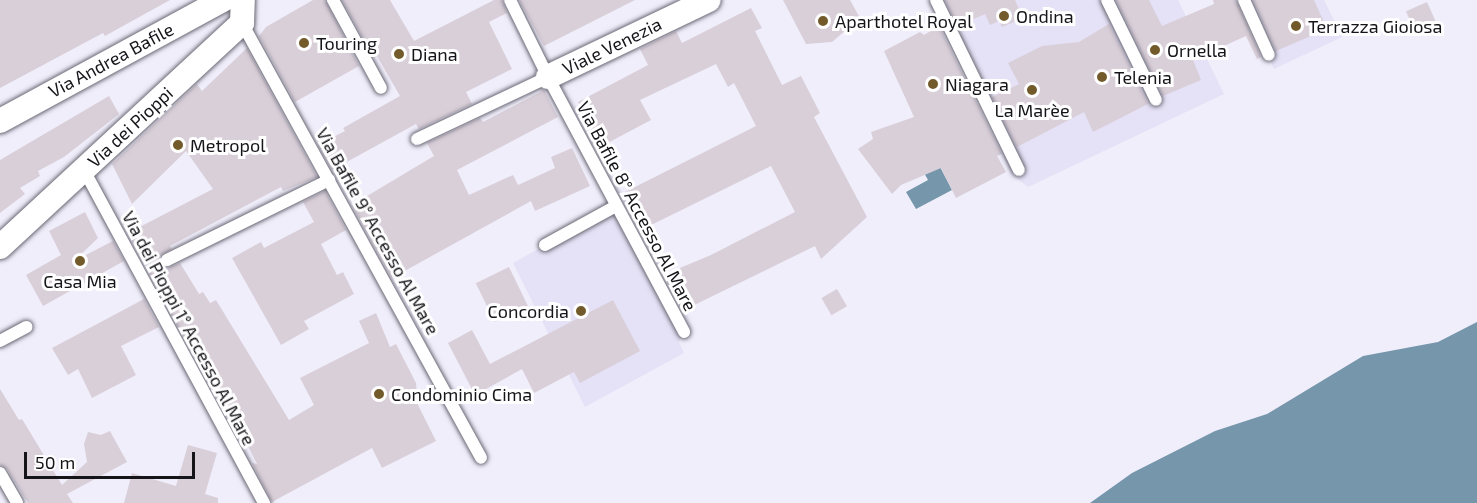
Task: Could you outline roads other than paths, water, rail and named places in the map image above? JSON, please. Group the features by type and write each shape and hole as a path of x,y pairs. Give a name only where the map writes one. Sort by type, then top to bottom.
{"street":[{"name":"Viale Venezia","path":"548,77 700,2"},
{"name":"Via Andrea Bafile","path":"0,121 211,3"},
{"name":"Via dei Pioppi","path":"0,247 84,170 242,11"}],"lane":[{"path":"333,0 381,88"},
{"name":"Via Bafile 8° Accesso Al Mare","path":"510,0 548,77 684,332"},
{"path":"936,0 1019,170"},
{"path":"1107,0 1156,100"},
{"path":"1244,0 1269,55"},
{"name":"Via Bafile 9° Accesso Al Mare","path":"242,11 329,180 481,458"},
{"path":"417,139 548,77"},
{"name":"Via dei Pioppi 1° Accesso Al Mare","path":"84,170 264,503"},
{"path":"167,260 329,180"},
{"path":"545,245 616,206"},
{"path":"0,340 26,327"},
{"path":"0,473 17,503"}],"water":[{"path":"938,163 952,190 916,209 906,192 928,180 923,171"},
{"path":"1477,322 1477,503 1090,503 1132,473 1215,431 1267,414 1363,356 1438,342"}],"place":[{"name":"Ondina","path":"1004,16"},
{"name":"Aparthotel Royal","path":"823,21"},
{"name":"Terrazza Gioiosa","path":"1296,26"},
{"name":"Touring","path":"304,43"},
{"name":"Ornella","path":"1155,50"},
{"name":"Diana","path":"399,54"},
{"name":"Telenia","path":"1102,77"},
{"name":"Niagara","path":"933,84"},
{"name":"La Marèe","path":"1032,90"},
{"name":"Metropol","path":"178,145"},
{"name":"Casa Mia","path":"80,261"},
{"name":"Concordia","path":"581,311"},
{"name":"Condominio Cima","path":"379,394"}]}
